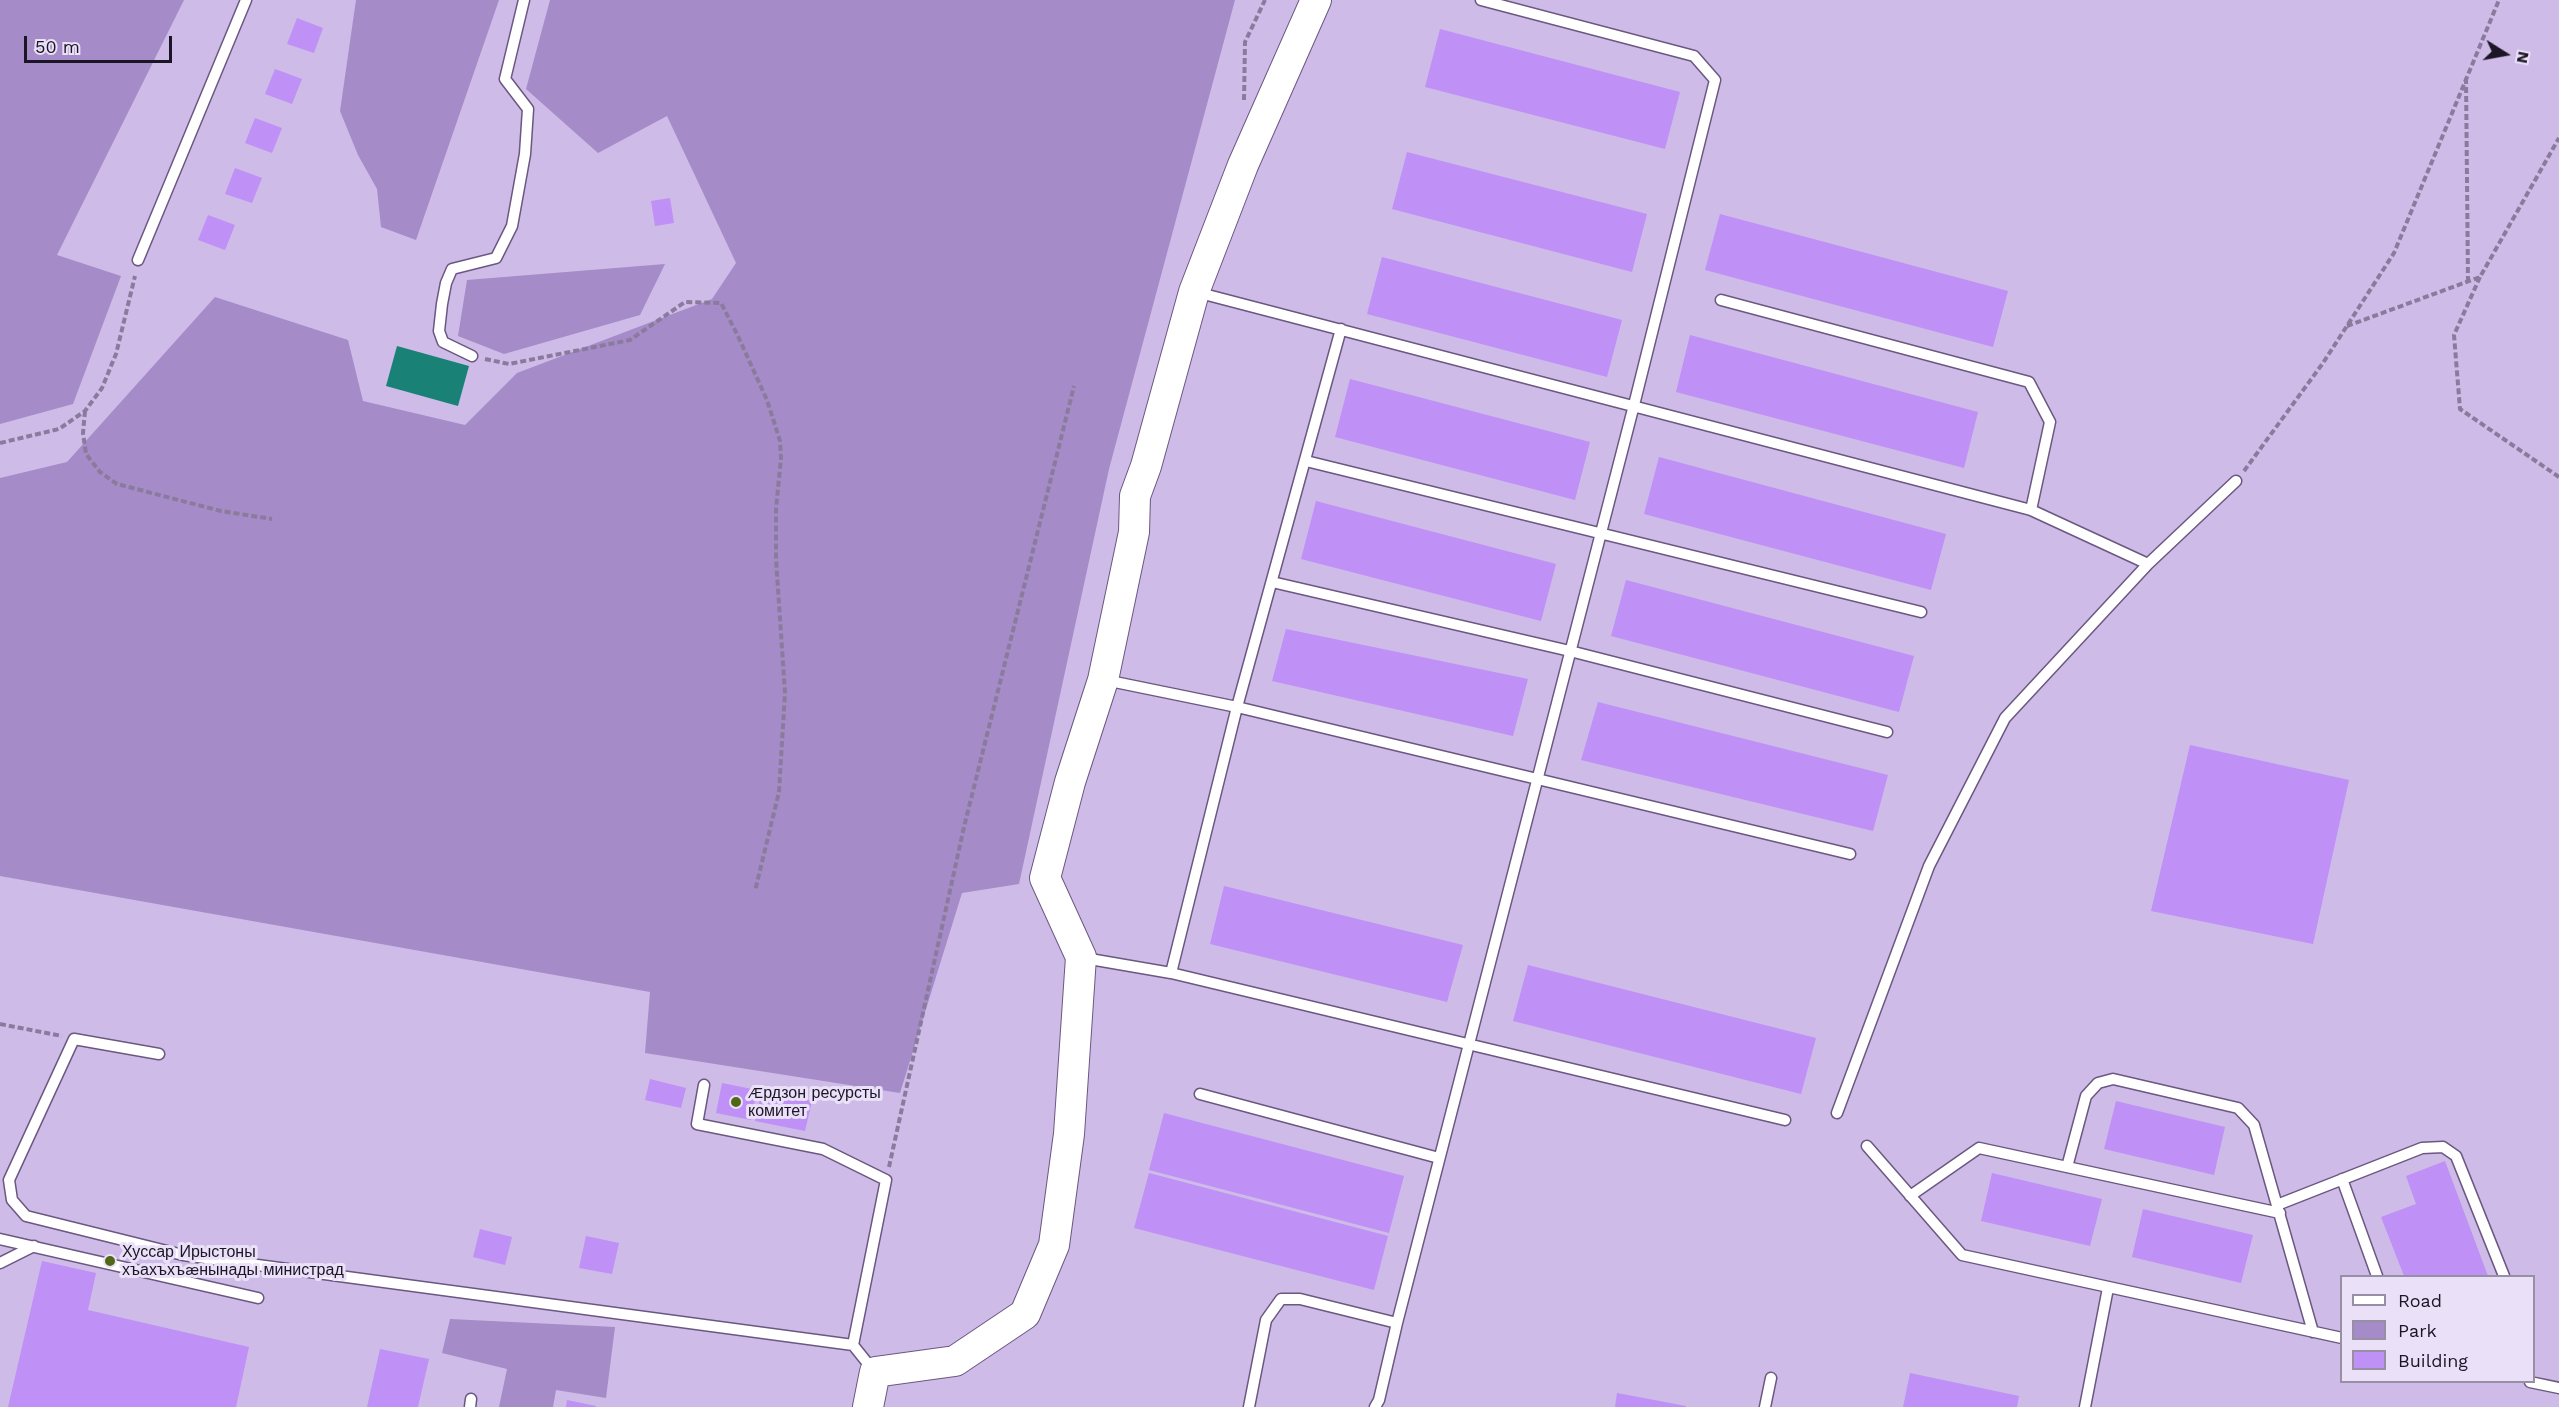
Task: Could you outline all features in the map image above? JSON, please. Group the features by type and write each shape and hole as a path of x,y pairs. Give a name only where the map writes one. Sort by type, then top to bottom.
{"street":[{"path":"867,1407 875,1372 955,1361 1025,1314 1054,1245 1069,1134 1081,957 1045,878 1070,782 1103,680 1134,532 1135,496 1146,466 1194,292 1243,165 1316,0"}],"lane":[{"path":"138,260 246,0"},
{"path":"472,356 443,342 439,331 442,304 446,283 453,269 496,258 512,226 525,153 528,109 505,79 524,0"},
{"path":"1375,1407 1379,1400 1439,1158 1471,1043 1715,80 1694,56 1481,0"},
{"path":"1194,292 2031,510 2148,564"},
{"path":"1721,300 2029,382 2050,423 2031,510"},
{"path":"1171,973 1237,707 1341,329"},
{"path":"1306,460 1921,612"},
{"path":"1837,1113 1929,866 2005,718 2148,564 2236,481"},
{"path":"1272,582 1570,651 1887,732"},
{"path":"1103,680 1237,707 1850,854"},
{"path":"1081,957 1171,973 1785,1120"},
{"path":"159,1054 74,1039 9,1180 12,1200 26,1216 183,1255 853,1345 875,1372"},
{"path":"2067,1167 2086,1096 2098,1083 2113,1079 2238,1108 2254,1125 2313,1332"},
{"path":"704,1085 697,1124 823,1149 886,1180 853,1345"},
{"path":"1200,1094 1439,1158"},
{"path":"1867,1146 1962,1255 2340,1338"},
{"path":"1910,1196 1979,1148 2278,1209 2342,1179 2422,1148 2443,1147 2457,1155 2504,1275"},
{"path":"2342,1179 2377,1275"},
{"path":"0,1239 258,1298"},
{"path":"0,1263 34,1246"},
{"path":"2085,1407 2108,1288"},
{"path":"1249,1407 1266,1320 1281,1299 1300,1299 1397,1323"},
{"path":"1765,1407 1770,1378"},
{"path":"2535,1383 2559,1388"}],"path":[{"path":"1244,109 1245,42 1264,0"},
{"path":"2236,481 2313,377 2394,253 2499,0"},
{"path":"2466,76 2468,281"},
{"path":"2559,138 2480,277 2454,335 2460,409 2559,477"},
{"path":"0,443 59,429 85,411 102,388 116,354 135,276"},
{"path":"2347,326 2480,277"},
{"path":"472,356 509,364 630,340 684,302 721,303 767,400 780,441 782,458 776,509 776,559 785,693 780,792 755,891"},
{"path":"886,1180 964,827 1074,386"},
{"path":"85,411 83,433 86,454 100,472 117,484 221,511 272,519"},
{"path":"0,1024 74,1039"}],"green space":[{"path":"0,0 184,0 57,255 121,276 73,404 0,424"},
{"path":"356,0 499,0 416,240 381,227 377,189 358,155 340,111"},
{"path":"550,0 1235,0 1109,469 1019,884 962,893 900,1093 645,1053 650,992 0,876 0,478 67,462 215,297 348,340 363,401 465,425 517,373 712,299 736,263 667,116 598,153 526,89"},
{"path":"665,264 640,315 504,354 458,336 467,280"},
{"path":"450,1319 615,1327 606,1398 556,1390 553,1407 499,1407 507,1369 442,1353"}],"shaded area":[{"path":"397,346 469,366 458,406 386,386"}],"building":[{"path":"297,18 323,28 314,53 287,44"},
{"path":"1440,29 1680,92 1665,149 1425,87"},
{"path":"275,69 302,79 292,104 265,94"},
{"path":"255,118 282,128 272,153 245,143"},
{"path":"1407,152 1647,214 1632,272 1392,209"},
{"path":"235,168 262,178 252,203 225,194"},
{"path":"670,198 674,223 655,226 651,201"},
{"path":"1720,214 2008,291 1993,347 1705,270"},
{"path":"208,215 235,225 225,250 198,240"},
{"path":"1382,257 1622,320 1607,377 1367,314"},
{"path":"1690,335 1978,412 1964,468 1676,392"},
{"path":"1350,379 1590,442 1575,500 1335,437"},
{"path":"1659,457 1946,534 1931,590 1644,514"},
{"path":"1316,501 1556,564 1541,621 1301,559"},
{"path":"1626,580 1914,656 1899,712 1611,636"},
{"path":"1286,629 1528,679 1513,736 1272,681"},
{"path":"1598,702 1888,775 1873,831 1581,760"},
{"path":"2190,745 2349,780 2313,944 2151,911"},
{"path":"1224,886 1463,945 1447,1002 1210,944"},
{"path":"1528,965 1816,1038 1801,1094 1513,1021"},
{"path":"650,1079 686,1088 681,1108 645,1100"},
{"name":"Æрдзон ресурсты комитет","path":"722,1083 757,1090 751,1120 716,1113"},
{"path":"762,1090 812,1101 805,1131 755,1121"},
{"path":"2116,1101 2225,1127 2214,1175 2104,1149"},
{"path":"1164,1113 1404,1176 1389,1233 1149,1170"},
{"path":"2445,1161 2488,1275 2404,1275 2381,1217 2416,1204 2406,1176"},
{"path":"1149,1173 1388,1236 1374,1290 1134,1228"},
{"path":"1992,1173 2102,1199 2090,1246 1981,1221"},
{"path":"2143,1209 2253,1235 2241,1283 2132,1257"},
{"path":"480,1229 512,1237 505,1265 473,1257"},
{"path":"586,1236 619,1243 612,1274 579,1268"},
{"path":"42,1261 96,1273 88,1310 249,1347 236,1407 8,1407"},
{"path":"380,1349 429,1359 418,1407 367,1407"},
{"path":"1910,1373 2019,1396 2017,1407 1903,1407"},
{"path":"1617,1393 1686,1406 1686,1407 1615,1407"},
{"path":"567,1400 596,1406 596,1407 566,1407"}],"place":[{"name":"Æрдзон ресурсты комитет","path":"736,1102"},
{"name":"Хуссар Ирыстоны хъахъхъæнынады министрад","path":"110,1261"}]}
